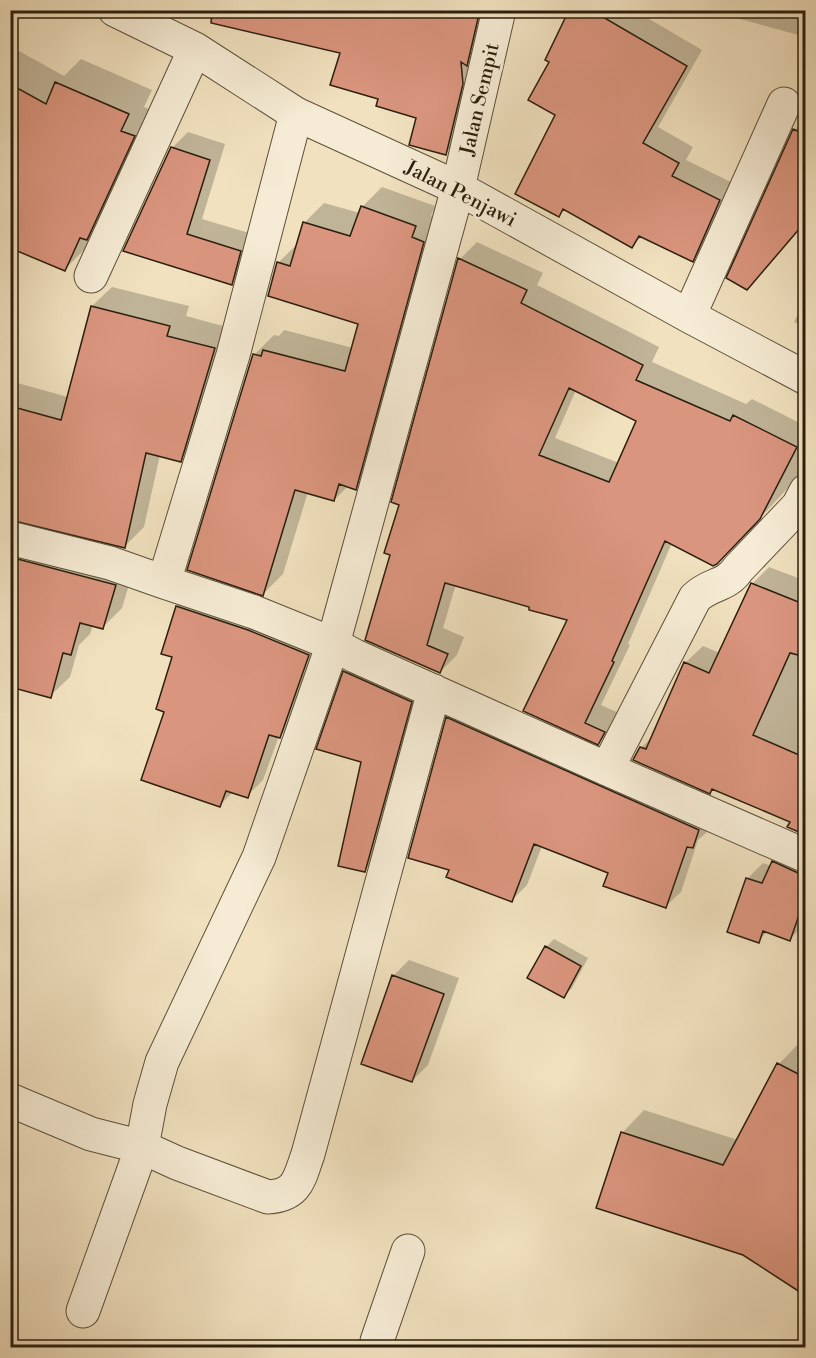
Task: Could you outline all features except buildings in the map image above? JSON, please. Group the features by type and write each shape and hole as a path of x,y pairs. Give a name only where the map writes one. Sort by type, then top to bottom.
{"street":[{"name":"Jalan Penjawi","path":"115,10 195,49 296,114 458,188 806,378"},
{"name":"Jalan Sempit","path":"83,1311 142,1147 150,1104 162,1062 259,858 333,644 458,188 500,10"},
{"path":"91,276 195,49"},
{"path":"689,316 784,104"},
{"path":"164,582 233,354 296,114"},
{"path":"608,769 695,598 702,591 733,577 798,506 806,491"},
{"path":"10,538 110,563 254,612 333,644 355,656 806,856"},
{"path":"10,1100 91,1134 142,1147 177,1163 268,1197 281,1196 294,1189 308,1154 434,691"},
{"path":"377,1347 377,1341 408,1251"}]}
